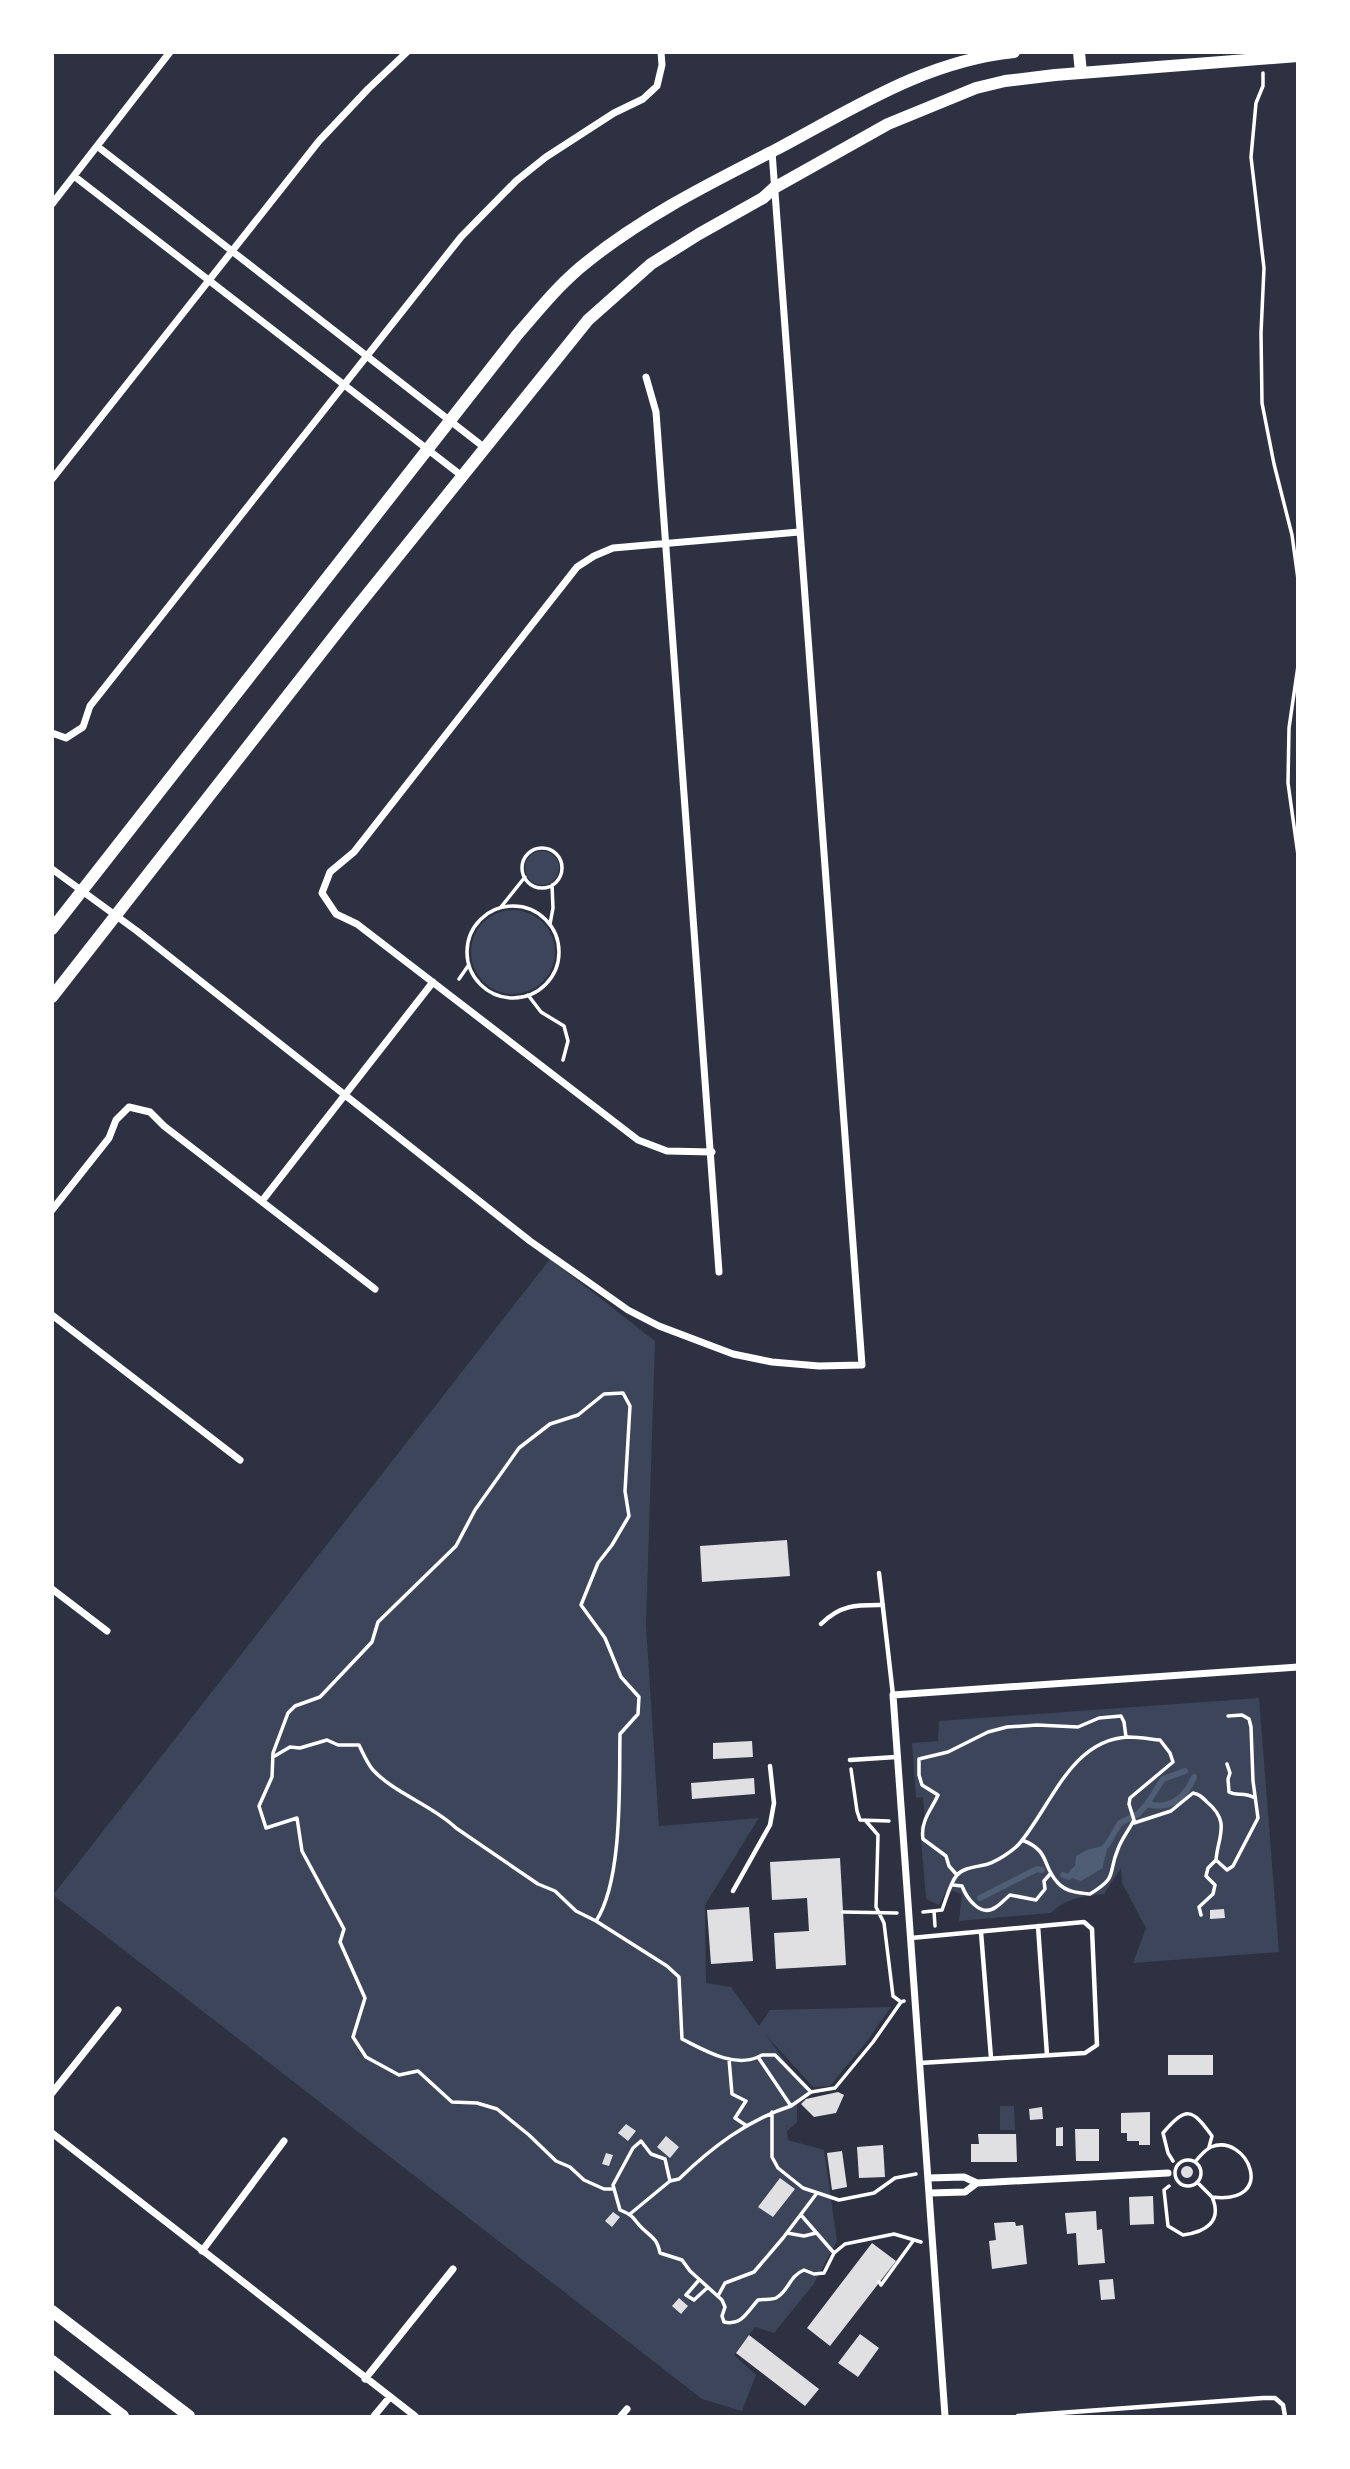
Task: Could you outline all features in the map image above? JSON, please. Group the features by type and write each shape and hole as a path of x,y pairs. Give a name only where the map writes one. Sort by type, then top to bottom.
{"street":[{"path":"52,204 170,52"},
{"path":"52,479 319,141 407,52"},
{"path":"52,733 66,738 83,727 90,706 461,237 516,181 546,157 614,113 643,99 657,86 662,65 661,52"},
{"path":"52,929 526,325 553,293 585,263 661,212 753,160 915,76 960,61 1014,52"},
{"path":"1079,52 1081,73"},
{"path":"52,997 268,720 588,320 652,264 763,198 774,188 888,124 976,88 1005,81 1081,73 1297,56"},
{"path":"97,146 485,448"},
{"path":"52,869 117,916 530,1241 628,1310 659,1326 733,1354 772,1362 819,1366 862,1365 772,152"},
{"path":"74,176 462,476"},
{"path":"646,377 656,412 719,1272"},
{"path":"712,1152 667,1152 638,1140 357,924 336,914 322,893 330,872 354,852 576,567 613,548 799,532"},
{"path":"262,1201 433,982"},
{"path":"52,1210 109,1138 116,1120 129,1107 150,1112 164,1126 375,1289"},
{"path":"52,1314 240,1460"},
{"path":"52,1589 107,1631"},
{"path":"944,2417 893,1695 1297,1667"},
{"path":"52,2093 118,2010"},
{"path":"52,2133 415,2417"},
{"path":"202,2251 284,2141"},
{"path":"928,2175 964,2177 976,2183 1168,2173"},
{"path":"930,2193 965,2192 976,2183"},
{"path":"365,2379 453,2269"},
{"path":"52,2311 189,2417"},
{"path":"52,2361 123,2417"},
{"path":"374,2417 389,2398"},
{"path":"621,2417 626,2409"}],"lane":[{"path":"879,1573 893,1695"},
{"path":"821,1624 833,1612 854,1605 883,1605"},
{"path":"850,1760 896,1757"},
{"path":"733,1891 770,1825 774,1803 770,1766"},
{"path":"911,1938 1084,1922 1091,1929 1097,2045 1085,2053 920,2063"},
{"path":"1038,1926 1047,2055"},
{"path":"981,1932 991,2058"},
{"path":"1018,2417 1275,2398 1283,2405 1285,2417"}],"path":[{"path":"1263,86 1256,103 1251,157 1264,268 1262,403 1292,535 1297,579"},
{"path":"1297,666 1289,728 1288,783 1297,855"},
{"path":"545,848 558,856 562,863 559,879 552,885 541,888 532,886 525,877 522,867 524,859 536,849 545,848"},
{"path":"501,907 525,877"},
{"path":"550,924 553,908 552,885"},
{"path":"515,905 537,912 550,924 559,943 558,964 549,981 528,995 513,998 492,993 475,977 469,965 467,948 473,929 486,914 501,907 515,905"},
{"path":"459,979 469,965"},
{"path":"528,995 541,1012 564,1026 568,1050 563,1060"},
{"path":"596,1921 602,1912 617,1854 620,1734 638,1714 639,1697 621,1677 605,1637 581,1605 597,1563 612,1545 629,1516 625,1491 630,1406 623,1393 604,1394 578,1415 550,1424 519,1447 475,1510 456,1546 377,1622 372,1642 320,1697 295,1706 288,1713 273,1757 272,1777 259,1806 266,1828 297,1818 302,1850 344,1929 340,1941 365,1998 353,2037 366,2057 399,2075 418,2071 452,2102 477,2103 497,2109 556,2161 570,2166 584,2180 604,2189 613,2189"},
{"path":"1216,1860 1227,1870 1233,1866 1258,1818 1249,1719 1242,1715 1228,1716"},
{"path":"957,1875 949,1866 946,1856 923,1839 927,1812 939,1795 922,1785 919,1759 948,1752 988,1732 1007,1727 1078,1727 1099,1718 1121,1716 1126,1737"},
{"path":"923,1912 942,1910 957,1875 968,1869 991,1864 1018,1845 1064,1777 1093,1749 1126,1737 1160,1740 1173,1762 1130,1798 1134,1821"},
{"path":"273,1757 290,1747 300,1748 327,1740 338,1745 359,1745 373,1770 409,1797 445,1817 456,1828 538,1884 555,1891 576,1911 667,1966 679,1977 682,2039 729,2059 750,2061 762,2054 775,2054 811,2092"},
{"path":"850,1760 860,1819 902,1821"},
{"path":"1227,1764 1230,1792 1246,1792 1255,1798"},
{"path":"1022,1840 1041,1851 1058,1883 1071,1892 1090,1894 1104,1885 1113,1873 1116,1853 1134,1821 1171,1811 1193,1793 1199,1794 1219,1815 1222,1826 1216,1860 1208,1868 1206,1875 1215,1885 1213,1894 1199,1907 1201,1915"},
{"path":"865,1820 878,1835 876,1907 884,1923 893,1996 901,2002 915,2000"},
{"path":"953,1885 962,1886 972,1903 984,1910 990,1910 1010,1895 1036,1900 1045,1889 1044,1881 1052,1872"},
{"path":"843,1912 898,1913"},
{"path":"630,2214 670,2181 679,2179 729,2136 772,2112 791,2106 811,2092 835,2088 873,2042 901,2002"},
{"path":"758,2057 791,2106"},
{"path":"729,2059 732,2094 746,2101 735,2118 747,2126"},
{"path":"772,2112 772,2157 778,2168 803,2188 839,2200 874,2193 895,2178 928,2175"},
{"path":"1179,2165 1171,2160 1163,2133 1177,2116 1188,2113 1198,2117 1212,2136 1209,2147 1195,2162"},
{"path":"670,2181 665,2159 650,2154 641,2141 633,2148 613,2189 620,2210 637,2219 643,2229 652,2234 660,2253 682,2260 699,2280 718,2296 724,2307 724,2322 740,2322 758,2300 775,2298 787,2288 795,2274 804,2270 814,2274 824,2273 834,2253 845,2244 894,2234 933,2244"},
{"path":"1209,2147 1226,2144 1238,2150 1251,2169 1248,2188 1240,2195 1230,2199 1212,2197"},
{"path":"1186,2161 1195,2162 1201,2172 1198,2182 1190,2186 1182,2185 1175,2174 1179,2165 1186,2161"},
{"path":"1164,2190 1168,2226 1183,2235 1199,2233 1212,2223 1215,2213 1212,2197 1198,2182"},
{"path":"718,2296 726,2283 754,2272 817,2193"},
{"path":"801,2214 834,2253"},
{"path":"787,2233 804,2236 816,2233"},
{"path":"879,2283 881,2285 914,2240"},
{"path":"699,2280 686,2295 694,2300 707,2288"}],"shaded area":[{"path":"542,851 554,856 559,868 554,880 542,885 530,880 525,868 530,856"},
{"path":"513,910 529,913 543,922 552,936 555,952 552,968 543,982 529,991 513,994 497,991 483,982 474,968 471,952 474,936 483,922 497,913"},
{"path":"550,1259 655,1341 646,1625 659,1826 759,1818 705,1905 706,1983 731,1987 759,2026 770,2010 891,2007 830,2086 813,2087 765,2034 810,2095 797,2104 797,2122 787,2131 788,2140 824,2150 837,2241 813,2285 774,2333 755,2327 734,2355 756,2375 742,2411 702,2399 53,1895"},
{"path":"1259,1698 1279,1952 1133,1963 1146,1928 1122,1883 1121,1868 1104,1894 1069,1901 1051,1913 959,1921 962,1894 947,1889 939,1905 926,1899 920,1827 925,1821 923,1797 916,1798 912,1743 938,1741 939,1721"},
{"path":"1107,1845 1103,1868 1081,1881 1069,1877 1070,1870 1075,1866 1076,1856"},
{"path":"1000,2106 1014,2106 1015,2130 1000,2130"}],"building":[{"path":"787,1540 790,1576 702,1582 700,1546"},
{"path":"752,1741 753,1757 713,1759 713,1743"},
{"path":"754,1778 755,1794 692,1799 691,1783"},
{"path":"840,1858 846,1965 776,1969 774,1933 809,1931 807,1898 772,1900 770,1862"},
{"path":"749,1907 753,1961 711,1964 707,1910"},
{"path":"1224,1909 1225,1918 1210,1919 1210,1910"},
{"path":"1168,2055 1213,2055 1213,2075 1168,2075"},
{"path":"838,2092 844,2095 836,2113 814,2117 801,2104 806,2099"},
{"path":"1042,2107 1043,2119 1030,2120 1029,2109"},
{"path":"1150,2112 1150,2145 1127,2141 1127,2133 1121,2133 1121,2113"},
{"path":"626,2124 636,2131 628,2141 618,2133"},
{"path":"1063,2127 1063,2146 1056,2146 1056,2128"},
{"path":"1075,2129 1099,2129 1099,2161 1076,2161"},
{"path":"978,2134 1016,2134 1017,2162 971,2162 971,2144 979,2144"},
{"path":"666,2136 679,2147 670,2158 657,2147"},
{"path":"883,2145 885,2177 859,2178 857,2147"},
{"path":"842,2151 847,2187 832,2190 827,2153"},
{"path":"606,2153 613,2155 609,2166 602,2164"},
{"path":"1187,2166 1193,2172 1187,2178 1181,2172"},
{"path":"780,2178 795,2189 773,2217 758,2207"},
{"path":"1153,2196 1154,2224 1130,2225 1129,2197"},
{"path":"1096,2211 1097,2230 1102,2229 1105,2263 1078,2265 1076,2233 1067,2234 1065,2213"},
{"path":"613,2212 620,2217 612,2227 605,2221"},
{"path":"1015,2222 1016,2226 1023,2225 1027,2264 992,2269 989,2241 996,2240 994,2223"},
{"path":"872,2243 896,2261 830,2346 807,2328"},
{"path":"1113,2279 1115,2299 1101,2300 1099,2280"},
{"path":"679,2298 688,2306 681,2314 672,2306"},
{"path":"860,2334 879,2348 858,2377 838,2363"},
{"path":"749,2335 819,2389 805,2406 736,2353"}],"waterway":[{"path":"1101,1850 1120,1823 1138,1814 1147,1804 1163,1779 1185,1771"},
{"path":"1147,1804 1163,1805 1176,1801 1194,1777"},
{"path":"980,1898 1037,1869 1042,1870"},
{"path":"1063,1875 1069,1877 1074,1872"}]}
